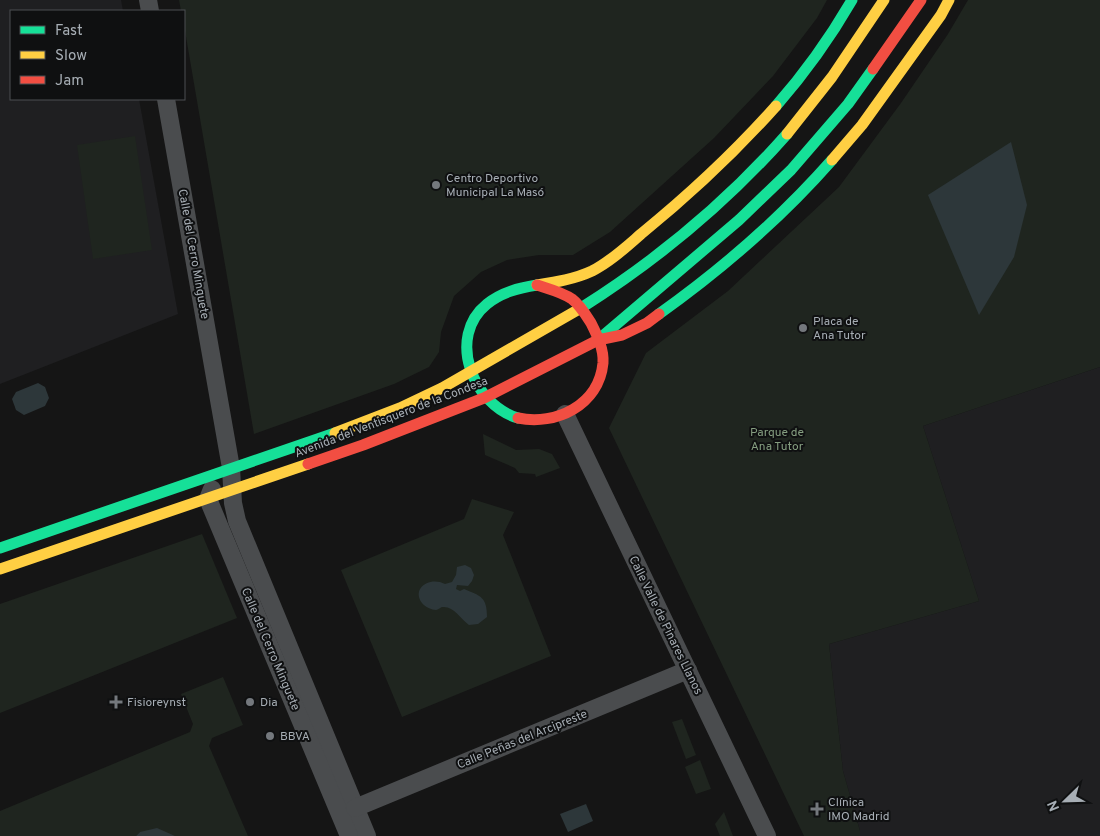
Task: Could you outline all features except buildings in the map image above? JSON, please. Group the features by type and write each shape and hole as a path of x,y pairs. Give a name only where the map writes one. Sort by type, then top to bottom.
{"main road":[{"path":"537,285 570,298 581,308 602,350 602,372 590,396 565,414 552,419 538,421 518,419 498,410 484,398 470,371 466,348 468,334 483,308 505,293 519,287 566,281 594,270 644,232 704,180 778,104 823,46 852,0"},
{"name":"Avenida del Ventisquero de la Condesa","path":"0,548 357,425 400,408 442,388 581,308 605,293 662,250 721,200 772,151 794,127 864,34 884,0"},
{"path":"598,340 739,220 791,170 848,104 921,0"},
{"name":"Avenida del Ventisquero de la Condesa","path":"0,569 363,445 484,398 598,340 622,335 648,323 696,288 757,236 808,187 862,125 941,16 949,0"}],"street":[{"name":"Calle del Cerro Minguete","path":"166,100 231,468 233,503 242,535 367,836"},
{"name":"Calle Valle de Pinares Llanos","path":"565,414 767,836"},
{"path":"208,499 208,494 212,488 231,468"},
{"name":"Calle del Cerro Minguete","path":"208,499 349,836"},
{"name":"Calle Peñas del Arcipreste","path":"355,808 688,670"}],"shaded area":[{"path":"0,0 121,0 123,10 10,10 10,100 139,100 178,314 0,384"},
{"path":"1011,142 1027,205 1014,257 979,315 928,195"},
{"path":"1100,367 1100,836 860,836 843,771 829,644 979,601 923,426"},
{"path":"38,383 45,387 49,398 45,406 24,415 16,410 12,399 16,392"},
{"path":"465,565 471,568 474,575 472,581 468,586 457,585 456,589 470,591 484,601 487,617 478,624 469,625 448,608 442,607 436,610 429,608 419,598 420,588 424,585 434,581 445,584 452,582 456,575 457,567"},
{"path":"586,804 593,821 568,832 560,814"},
{"path":"157,828 175,836 136,836 140,832"}],"green space":[{"name":"Centro Deportivo Municipal La Masó","path":"179,0 827,0 817,18 773,76 714,138 610,232 573,255 539,255 507,260 481,272 454,296 441,332 439,352 429,367 394,384 254,434 185,31 185,10 181,10"},
{"name":"Parque de Ana Tutor","path":"968,0 1100,0 1100,367 923,426 979,601 829,644 843,771 860,836 804,836 609,428 646,353 728,291 839,187 901,103 948,34"},
{"path":"135,136 152,250 93,259 77,145"},
{"path":"483,434 516,450 539,449 552,454 560,468 536,477 535,474 519,473 515,468 485,455"},
{"path":"472,499 514,512 503,535 551,656 402,717 341,570 464,519"},
{"path":"202,534 237,618 0,713 0,604"},
{"path":"223,677 243,725 212,738 209,746 248,836 175,836 140,832 136,836 0,836 0,811 190,732 193,724 181,694"},
{"path":"682,719 696,755 686,759 672,722"},
{"path":"700,760 711,789 696,794 685,767"},
{"path":"724,812 733,836 720,836 715,824"}],"traffic: fast":[{"path":"776,106 817,55 852,0"},
{"path":"598,340 739,220 791,170 848,104 873,69"},
{"path":"581,308 664,250 741,183 787,134"},
{"path":"659,314 750,242 832,160"},
{"path":"518,418 502,411 488,399 478,385 470,368 467,351 468,334 475,318 487,304 511,291 537,285"},
{"path":"0,548 335,433"}],"traffic: slow":[{"path":"787,134 832,77 884,0"},
{"path":"832,160 862,125 941,15 949,0"},
{"path":"537,285 579,276 592,271 611,259 711,173 776,106"},
{"path":"335,433 400,408 442,388 581,308"},
{"path":"0,569 308,464"}],"traffic: jam":[{"path":"873,69 921,0"},
{"path":"518,418 532,420 547,419 573,409 584,401 593,390 600,378 603,363 598,337 580,307 564,294 537,285"},
{"path":"308,464 363,445 484,398 598,340 622,335 647,323 659,314"}],"place":[{"name":"Centro Deportivo Municipal La Masó","path":"436,185"},
{"name":"Placa de Ana Tutor","path":"803,328"},
{"name":"Fisioreynst","path":"116,702"},
{"name":"Dia","path":"250,702"},
{"name":"BBVA","path":"270,736"},
{"name":"Clínica IMO Madrid","path":"817,809"}]}
